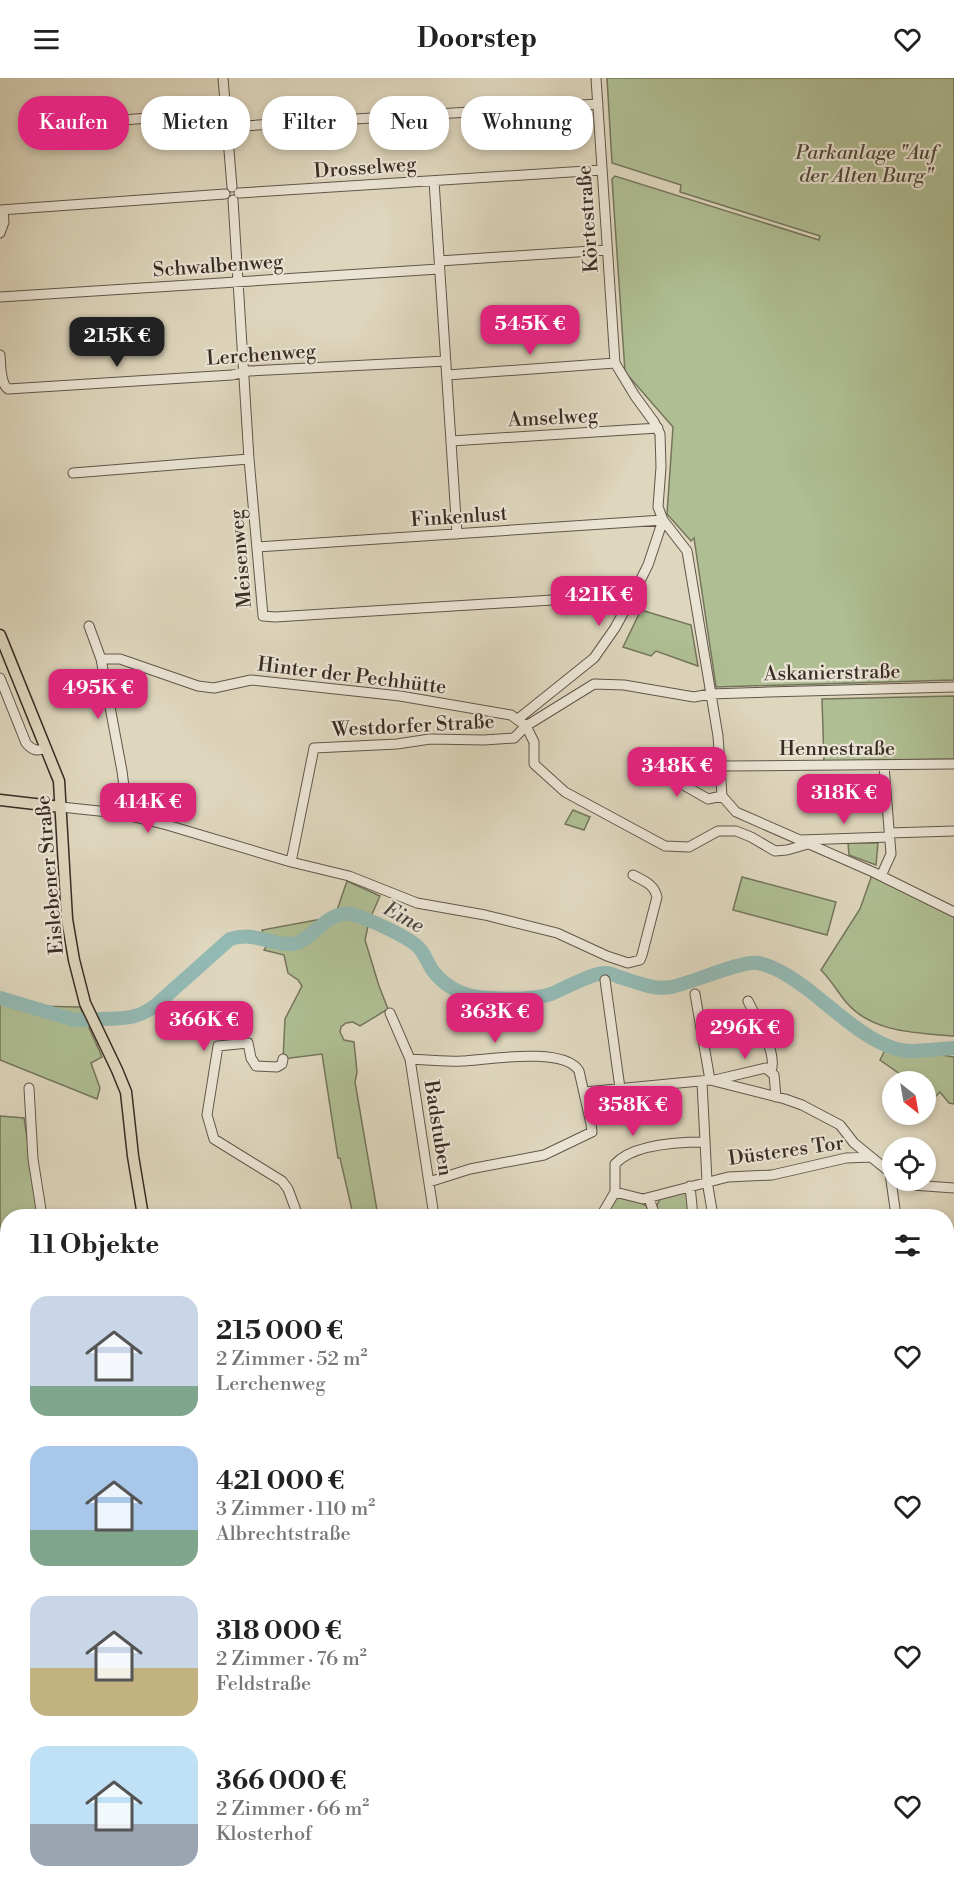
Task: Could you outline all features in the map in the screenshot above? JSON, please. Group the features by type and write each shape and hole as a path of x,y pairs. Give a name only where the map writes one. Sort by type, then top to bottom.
{"main road":[{"name":"Eislebener Straße","path":"0,635 59,781 68,930 79,983 87,1008 117,1070 127,1099 142,1209"},
{"path":"0,800 61,807"}],"street":[{"name":"Meisenweg","path":"223,78 225,96"},
{"name":"Körtestraße","path":"596,78 615,363 658,428 661,443 658,507 663,520 687,551 718,736 722,796"},
{"path":"250,123 598,104"},
{"name":"Meisenweg","path":"229,150 249,459 263,616 633,595"},
{"name":"Drosselweg","path":"2,210 602,170"},
{"path":"434,181 457,534"},
{"path":"0,233 4,222 2,210"},
{"name":"Schwalbenweg","path":"0,297 237,281 607,250"},
{"name":"Lerchenweg","path":"0,355 1,381 8,389 243,372 446,361"},
{"path":"447,375 615,363"},
{"name":"Amselweg","path":"451,441 658,428"},
{"path":"73,473 249,459"},
{"path":"518,719 594,658 615,628 648,565 663,520"},
{"name":"Finkenlust","path":"257,547 663,520"},
{"path":"89,626 101,659 126,794 126,802 121,814"},
{"name":"Hinter der Pechhütte","path":"101,659 120,659 198,686 214,688 251,680 347,689 511,715 526,726"},
{"path":"0,678 26,743 31,749 46,748"},
{"path":"710,694 694,697 624,685 594,684 526,726 534,742 534,764 564,792 665,846 689,847 718,831 736,831 776,850 787,850 804,842 954,831"},
{"name":"Askanierstraße","path":"710,694 954,687"},
{"name":"Westdorfer Straße","path":"291,862 314,748 397,744 430,739 514,738 526,726"},
{"path":"640,760 708,799 722,796 736,812 881,876 954,912"},
{"name":"Hennestraße","path":"721,766 954,764"},
{"path":"881,876 891,854 884,766"},
{"path":"61,807 121,814 167,825 291,862 349,876 398,897 557,933 628,963 640,960 657,897 655,889 633,875"},
{"path":"605,980 620,1088"},
{"path":"695,994 708,1081 705,1143 707,1181 712,1209"},
{"path":"748,1001 772,1054 771,1071"},
{"name":"Badstuben","path":"390,1013 410,1059 433,1209"},
{"path":"283,1059 282,1064 277,1067 256,1066 251,1058 248,1043 218,1046 207,1115 214,1139 282,1181 288,1189 295,1209"},
{"path":"410,1059 462,1061 521,1056 573,1064 579,1071 585,1092 592,1131 544,1155 479,1167 429,1182"},
{"path":"585,1092 708,1081 766,1068 771,1071 780,1098"},
{"path":"708,1081 802,1105 840,1125 854,1143 882,1166"},
{"path":"29,1088 33,1159 41,1209"},
{"path":"605,1209 615,1192 615,1164 621,1157 645,1148 705,1143"},
{"name":"Düsteres Tor","path":"649,1198 728,1177 772,1175 846,1158 871,1157"},
{"path":"690,1186 692,1209"},
{"path":"936,1187 954,1188"},
{"path":"893,1191 895,1209"},
{"path":"615,1192 643,1199 649,1198 653,1209"}],"green space":[{"name":"Parkanlage \"Auf der Alten Burg\"","path":"607,78 954,78 954,680 716,687 694,538 691,541 667,514 673,427 625,372 612,179 615,176 819,240 820,236 680,192 681,185 612,163"},
{"path":"641,610 691,625 698,666 656,651 651,656 623,647"},
{"path":"954,696 954,759 824,761 822,699"},
{"path":"573,810 590,817 584,830 565,824"},
{"path":"848,843 878,843 876,865 849,855"},
{"path":"873,872 954,912 954,1036 910,1032 882,1026 869,1020 846,1002 821,970 860,909"},
{"path":"742,877 836,902 827,935 733,910"},
{"path":"347,881 380,896 369,921 365,940 388,1009 360,1026 353,1022 346,1023 341,1027 340,1032 344,1040 354,1042 357,1072 355,1082 377,1209 352,1209 340,1158 338,1158 322,1054 283,1059 285,1019 302,986 288,973 284,955 264,950 266,947 262,930 327,918 336,913"},
{"path":"0,999 32,1006 80,1007 102,1057 91,1063 100,1088 97,1099 0,1060"},
{"path":"887,1046 954,1057 954,1104 949,1103 940,1092 936,1096 936,1071 896,1071 880,1060"},
{"path":"0,1116 24,1118 38,1209 0,1209"},
{"path":"687,1189 690,1209 657,1209 662,1196"},
{"path":"615,1197 640,1202 649,1209 608,1209"}],"waterway":[{"name":"Eine","path":"0,998 75,1020 130,1017 156,1005 230,939 254,937 275,943 292,944 305,938 326,921 342,914 350,914 406,938 421,950 433,971 444,983 472,996 504,999 536,997 551,994 601,973 664,988 680,985 729,968 758,963 789,976 868,1036 895,1049 909,1051 954,1048"}]}
